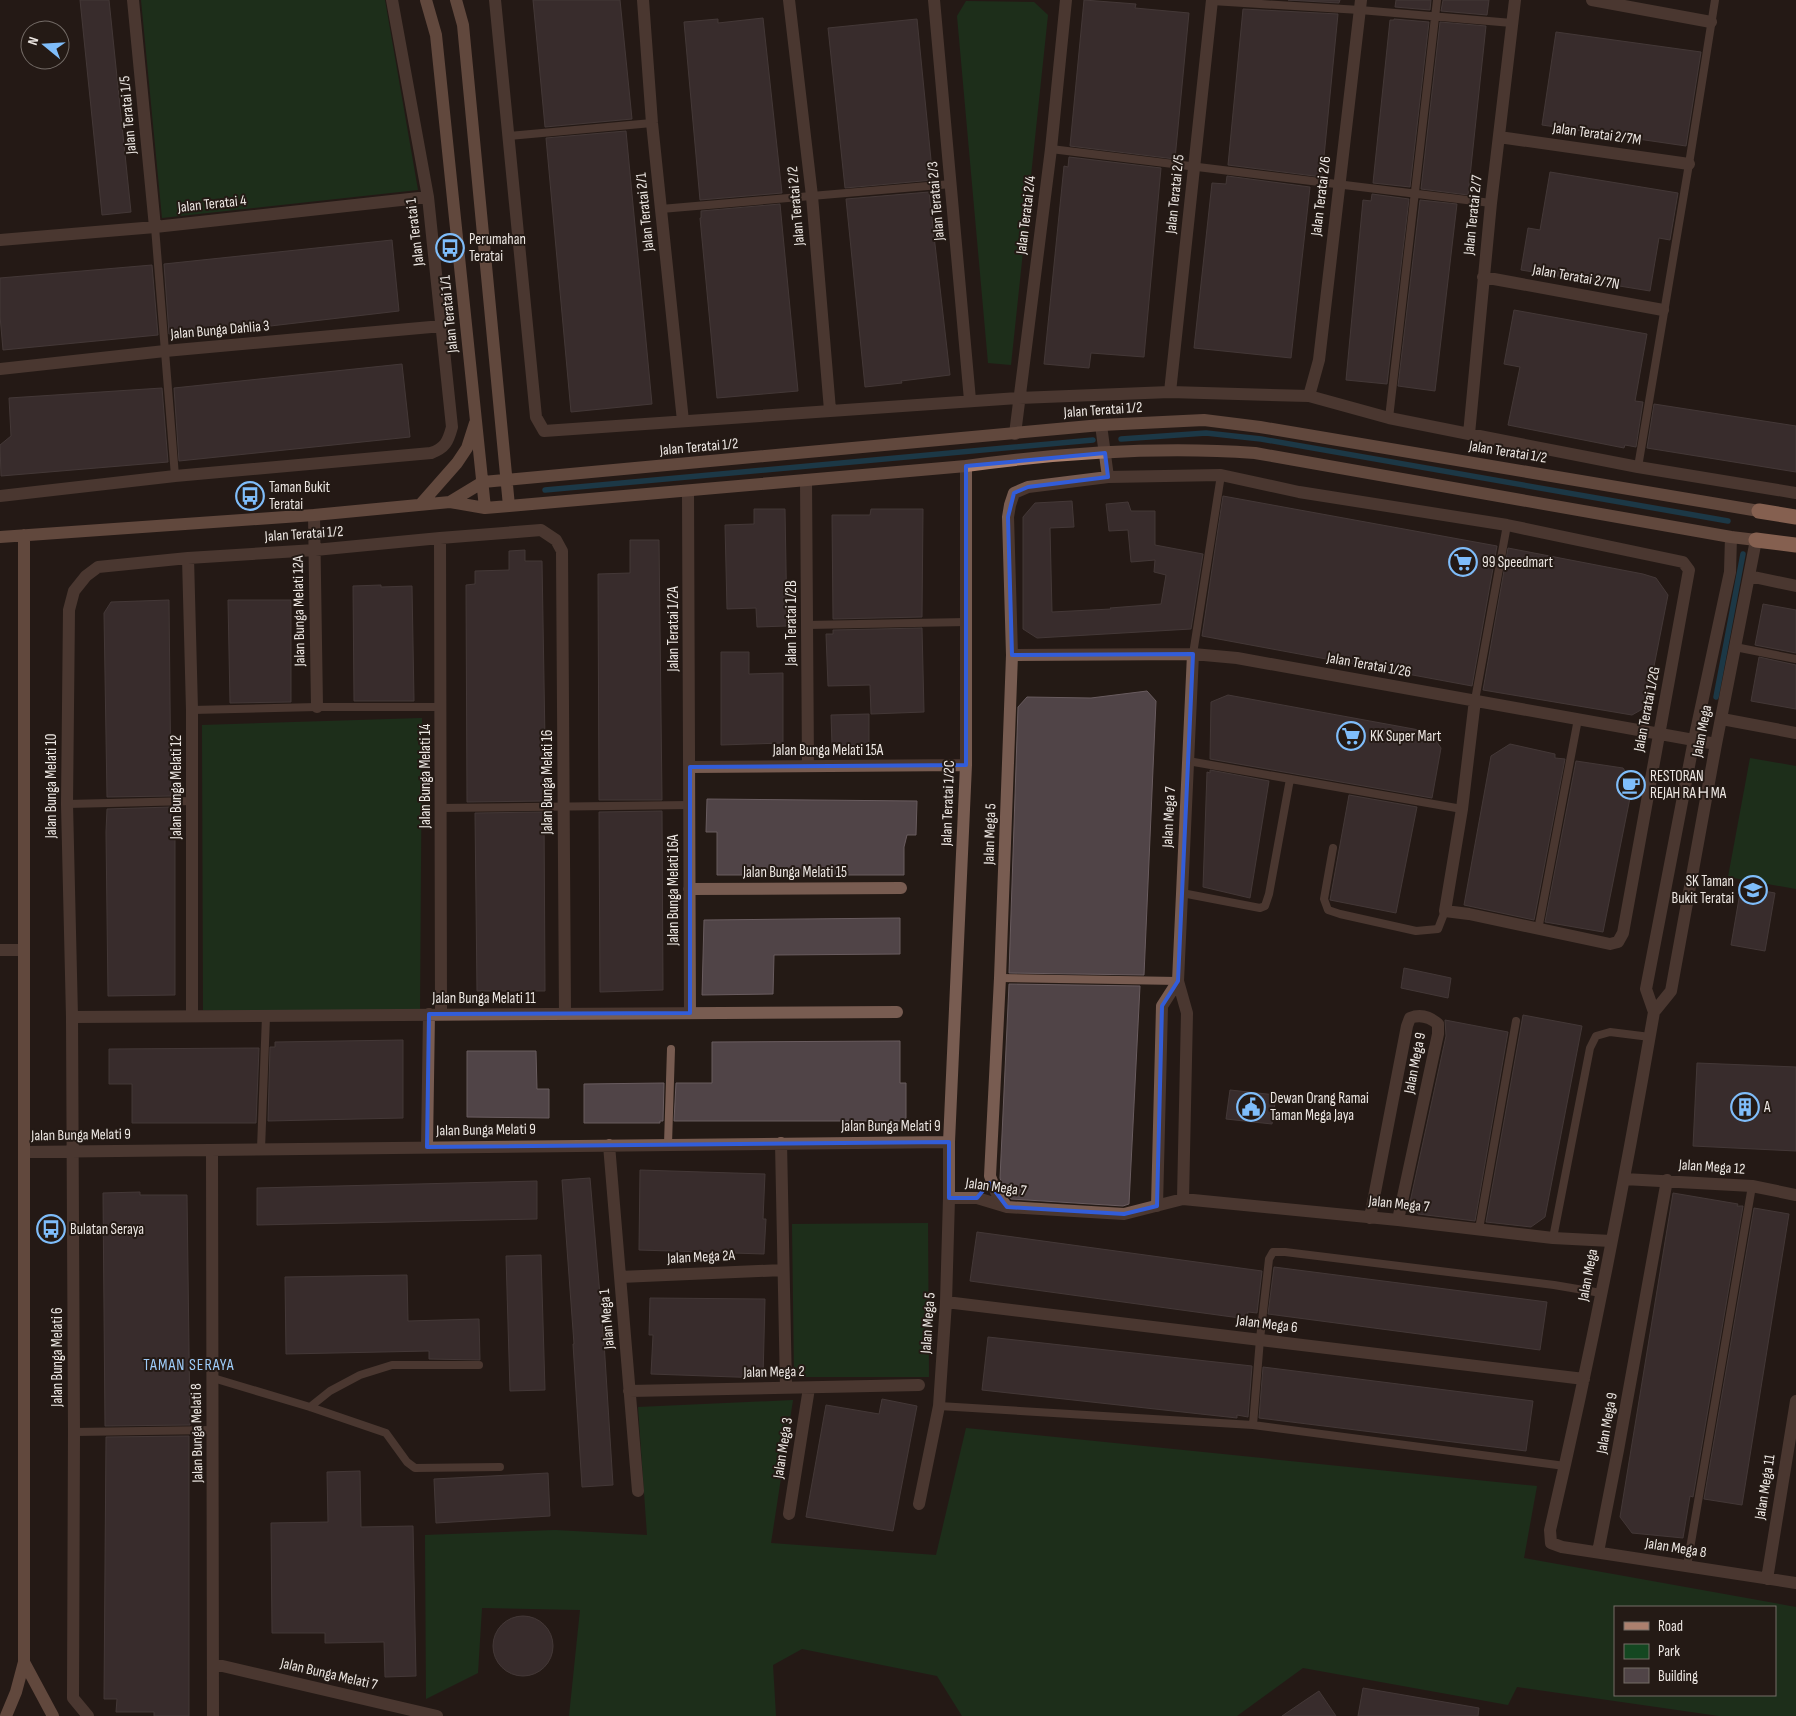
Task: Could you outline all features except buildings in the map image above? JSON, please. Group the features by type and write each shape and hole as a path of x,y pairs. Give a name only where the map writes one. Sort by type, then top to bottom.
{"highway":[{"path":"1759,511 1796,517"},
{"path":"1756,540 1796,545"}],"main road":[{"name":"Jalan Teratai 1/1","path":"426,0 436,34 485,508"},
{"path":"456,0 463,25 509,506"},
{"path":"420,505 457,463 467,448 476,418"},
{"name":"Jalan Teratai 1/2","path":"450,502 483,482 1101,425 1204,420 1260,427 1759,511"},
{"name":"Jalan Teratai 1/2","path":"0,537 314,515 450,502 485,508 966,466 1012,459 1202,449 1255,452 1732,538 1756,540"},
{"path":"6,1716 16,1692 24,1662 24,535"},
{"path":"24,1662 53,1716"}],"street":[{"name":"Jalan Teratai 1/5","path":"134,0 155,227"},
{"name":"Jalan Teratai 1","path":"175,476 431,454 440,450 449,440 452,427 428,197 392,0"},
{"path":"495,0 509,136"},
{"name":"Jalan Teratai 2/1","path":"643,0 652,123 683,421"},
{"name":"Jalan Teratai 2/2","path":"790,0 812,196 830,410"},
{"name":"Jalan Teratai 2/3","path":"934,0 970,400"},
{"name":"Jalan Teratai 2/4","path":"1015,434 1051,149 1066,0"},
{"path":"1206,0 1212,0"},
{"name":"Jalan Teratai 2/5","path":"1170,392 1212,0"},
{"name":"Jalan Teratai 2/7","path":"1469,434 1490,203 1515,0"},
{"path":"1592,0 1712,22"},
{"name":"Jalan Teratai 2/6","path":"1309,396 1319,360 1361,5"},
{"name":"Jalan Teratai 1/2","path":"509,136 536,418 544,431 970,400 1170,392 1309,396 1390,418 1469,434 1638,467 1796,493"},
{"name":"Jalan Teratai 2/7M","path":"1499,136 1690,164"},
{"name":"Jalan Teratai 4","path":"0,240 155,227 428,197"},
{"name":"Jalan Teratai 2/7N","path":"1483,277 1663,310"},
{"name":"Jalan Bunga Dahlia 3","path":"0,369 442,326"},
{"path":"1101,425 1108,477 1221,475 1299,492 1507,525"},
{"name":"Jalan Teratai 1/2C","path":"948,1142 966,765 966,466"},
{"path":"0,496 175,476"},
{"name":"Jalan Mega 5","path":"977,1198 985,1188 990,1176 1000,978 1012,655 1008,517 1010,505 1014,493 1028,487 1108,477"},
{"name":"Jalan Teratai 1/2B","path":"806,480 808,766"},
{"name":"Jalan Teratai 1/2A","path":"688,491 690,767"},
{"name":"Jalan Bunga Melati 12A","path":"314,515 317,707"},
{"name":"Jalan Teratai 1/2G","path":"1507,525 1683,562 1689,570 1623,933 1618,942 1610,944 1538,930"},
{"name":"Jalan Teratai 1/2","path":"98,567 541,530 556,540 562,551"},
{"name":"Jalan Bunga Melati 14","path":"427,1147 435,1014 441,808 440,538"},
{"name":"Jalan Mega","path":"1551,1543 1550,1530 1584,1380 1650,1037 1654,1012 1646,990 1694,740 1730,572 1732,538"},
{"path":"1756,540 1796,550"},
{"name":"Jalan Mega","path":"1654,1012 1671,991 1716,744 1756,540"},
{"name":"Jalan Bunga Melati 16","path":"562,551 565,1014"},
{"name":"Jalan Bunga Melati 12","path":"188,558 192,710 192,1016"},
{"name":"Jalan Bunga Melati 10","path":"72,1017 67,804 69,610 74,591 86,576 98,567"},
{"path":"1749,576 1796,586"},
{"name":"Jalan Teratai 1/26","path":"1012,655 1193,654 1237,658 1716,744"},
{"name":"Jalan Mega 7","path":"1183,1199 1187,1013 1178,981 1193,654"},
{"path":"1475,700 1462,809 1445,911 1469,914 1538,930"},
{"path":"1722,719 1796,733"},
{"name":"Jalan Bunga Melati 15A","path":"690,767 966,765"},
{"name":"Jalan Bunga Melati 16A","path":"690,767 690,1013"},
{"name":"Jalan Bunga Melati 15","path":"689,889 901,888"},
{"path":"0,950 24,950"},
{"path":"1156,1206 1162,1006 1178,981"},
{"name":"Jalan Bunga Melati 11","path":"72,1017 897,1012"},
{"name":"Jalan Mega 9","path":"1370,1218 1407,1026 1410,1018 1417,1015 1432,1019 1438,1024 1438,1034 1398,1220"},
{"name":"Jalan Bunga Melati 6","path":"72,1017 73,1698 88,1716"},
{"name":"Jalan Mega 5","path":"919,1504 939,1406 946,1302 949,1198 948,1142"},
{"name":"Jalan Bunga Melati 9","path":"24,1152 948,1142"},
{"path":"781,1143 786,1388"},
{"name":"Jalan Mega 1","path":"609,1145 638,1491"},
{"name":"Jalan Bunga Melati 8","path":"212,1150 212,1378 214,1430 213,1716"},
{"name":"Jalan Mega 5","path":"990,1176 996,1192 1007,1207"},
{"name":"Jalan Mega 12","path":"1624,1179 1752,1186 1796,1195"},
{"name":"Jalan Mega 9","path":"1598,1552 1667,1180"},
{"name":"Jalan Mega 7","path":"949,1198 977,1198 1007,1207 1124,1214 1183,1199 1398,1220 1553,1238 1611,1241"},
{"name":"Jalan Mega 2A","path":"620,1277 783,1270"},
{"name":"Jalan Mega 6","path":"946,1302 1584,1380"},
{"name":"Jalan Mega 2","path":"629,1391 919,1385"},
{"name":"Jalan Mega 3","path":"789,1514 809,1388"},
{"name":"Jalan Mega 11","path":"1767,1579 1794,1424 1796,1401"},
{"name":"Jalan Mega 8","path":"1551,1543 1562,1547 1796,1584"},
{"name":"Jalan Bunga Melati 7","path":"214,1664 437,1716"}],"lane":[{"path":"1212,0 1361,5 1436,17 1512,23"},
{"path":"1390,418 1437,0"},
{"path":"1638,467 1663,310 1690,164 1715,0"},
{"path":"509,136 652,123"},
{"path":"1051,149 1490,203"},
{"path":"661,209 951,184"},
{"path":"155,227 175,476"},
{"path":"1193,654 1221,475"},
{"path":"1475,700 1507,525"},
{"path":"807,625 966,622"},
{"path":"1735,647 1796,659"},
{"path":"192,710 441,707"},
{"path":"1538,930 1578,719"},
{"path":"1188,761 1462,809"},
{"path":"1182,893 1260,908 1265,906 1269,894 1290,779"},
{"path":"67,804 192,801"},
{"path":"441,808 690,805"},
{"path":"1333,848 1324,899 1328,910 1416,931 1438,929 1445,911"},
{"path":"1000,978 1178,981"},
{"path":"261,1149 266,1016"},
{"path":"1479,1229 1516,1021"},
{"path":"1553,1238 1590,1048 1596,1036 1610,1032 1650,1037"},
{"path":"668,1144 671,1048"},
{"path":"1687,1566 1752,1186"},
{"path":"1253,1425 1269,1259 1273,1252 1554,1285 1601,1293"},
{"path":"310,1407 330,1391 360,1375 392,1365 479,1365"},
{"path":"212,1378 310,1407 386,1433 407,1462 415,1468 500,1467"},
{"path":"939,1406 1253,1425 1565,1466"},
{"path":"74,1432 214,1430"}],"highlighted area":[{"path":"1105,453 1108,477 1028,487 1014,493 1008,517 1012,655 1193,654 1178,981 1162,1006 1157,1206 1124,1214 1007,1207 989,1183 977,1198 949,1198 949,1142 427,1147 429,1014 690,1013 690,767 966,765 966,466"}],"green space":[{"path":"141,0 385,0 418,190 162,218"},
{"path":"966,1 1034,2 1048,15 1011,365 988,363 957,16"},
{"path":"422,718 420,1013 203,1010 202,725"},
{"path":"1750,758 1796,766 1796,889 1728,877"},
{"path":"928,1223 929,1377 794,1377 792,1224"},
{"path":"793,1400 771,1543 936,1555 966,1428 1537,1486 1524,1558 1796,1607 1796,1716 1719,1716 1517,1687 1508,1705 1303,1668 1237,1716 962,1716 937,1676 802,1649 773,1665 776,1716 569,1716 580,1610 482,1608 478,1673 426,1699 425,1535 555,1530 647,1535 638,1407"}],"waterway":[{"path":"1121,439 1206,433 1261,439 1728,521"},
{"path":"545,490 1093,440"},
{"path":"1716,697 1743,554"}],"place":[{"name":"Perumahan Teratai","path":"450,248"},
{"name":"Taman Bukit Teratai","path":"250,496"},
{"name":"99 Speedmart","path":"1463,562"},
{"name":"KK Super Mart","path":"1351,736"},
{"name":"RESTORAN REJAH RAＨMA","path":"1631,785"},
{"name":"SK Taman Bukit Teratai","path":"1753,890"},
{"name":"Dewan Orang Ramai Taman Mega Jaya","path":"1251,1107"},
{"name":"A","path":"1745,1107"},
{"name":"Bulatan Seraya","path":"51,1229"}],"district":[{"name":"TAMAN SERAYA","path":"189,1365"}]}
